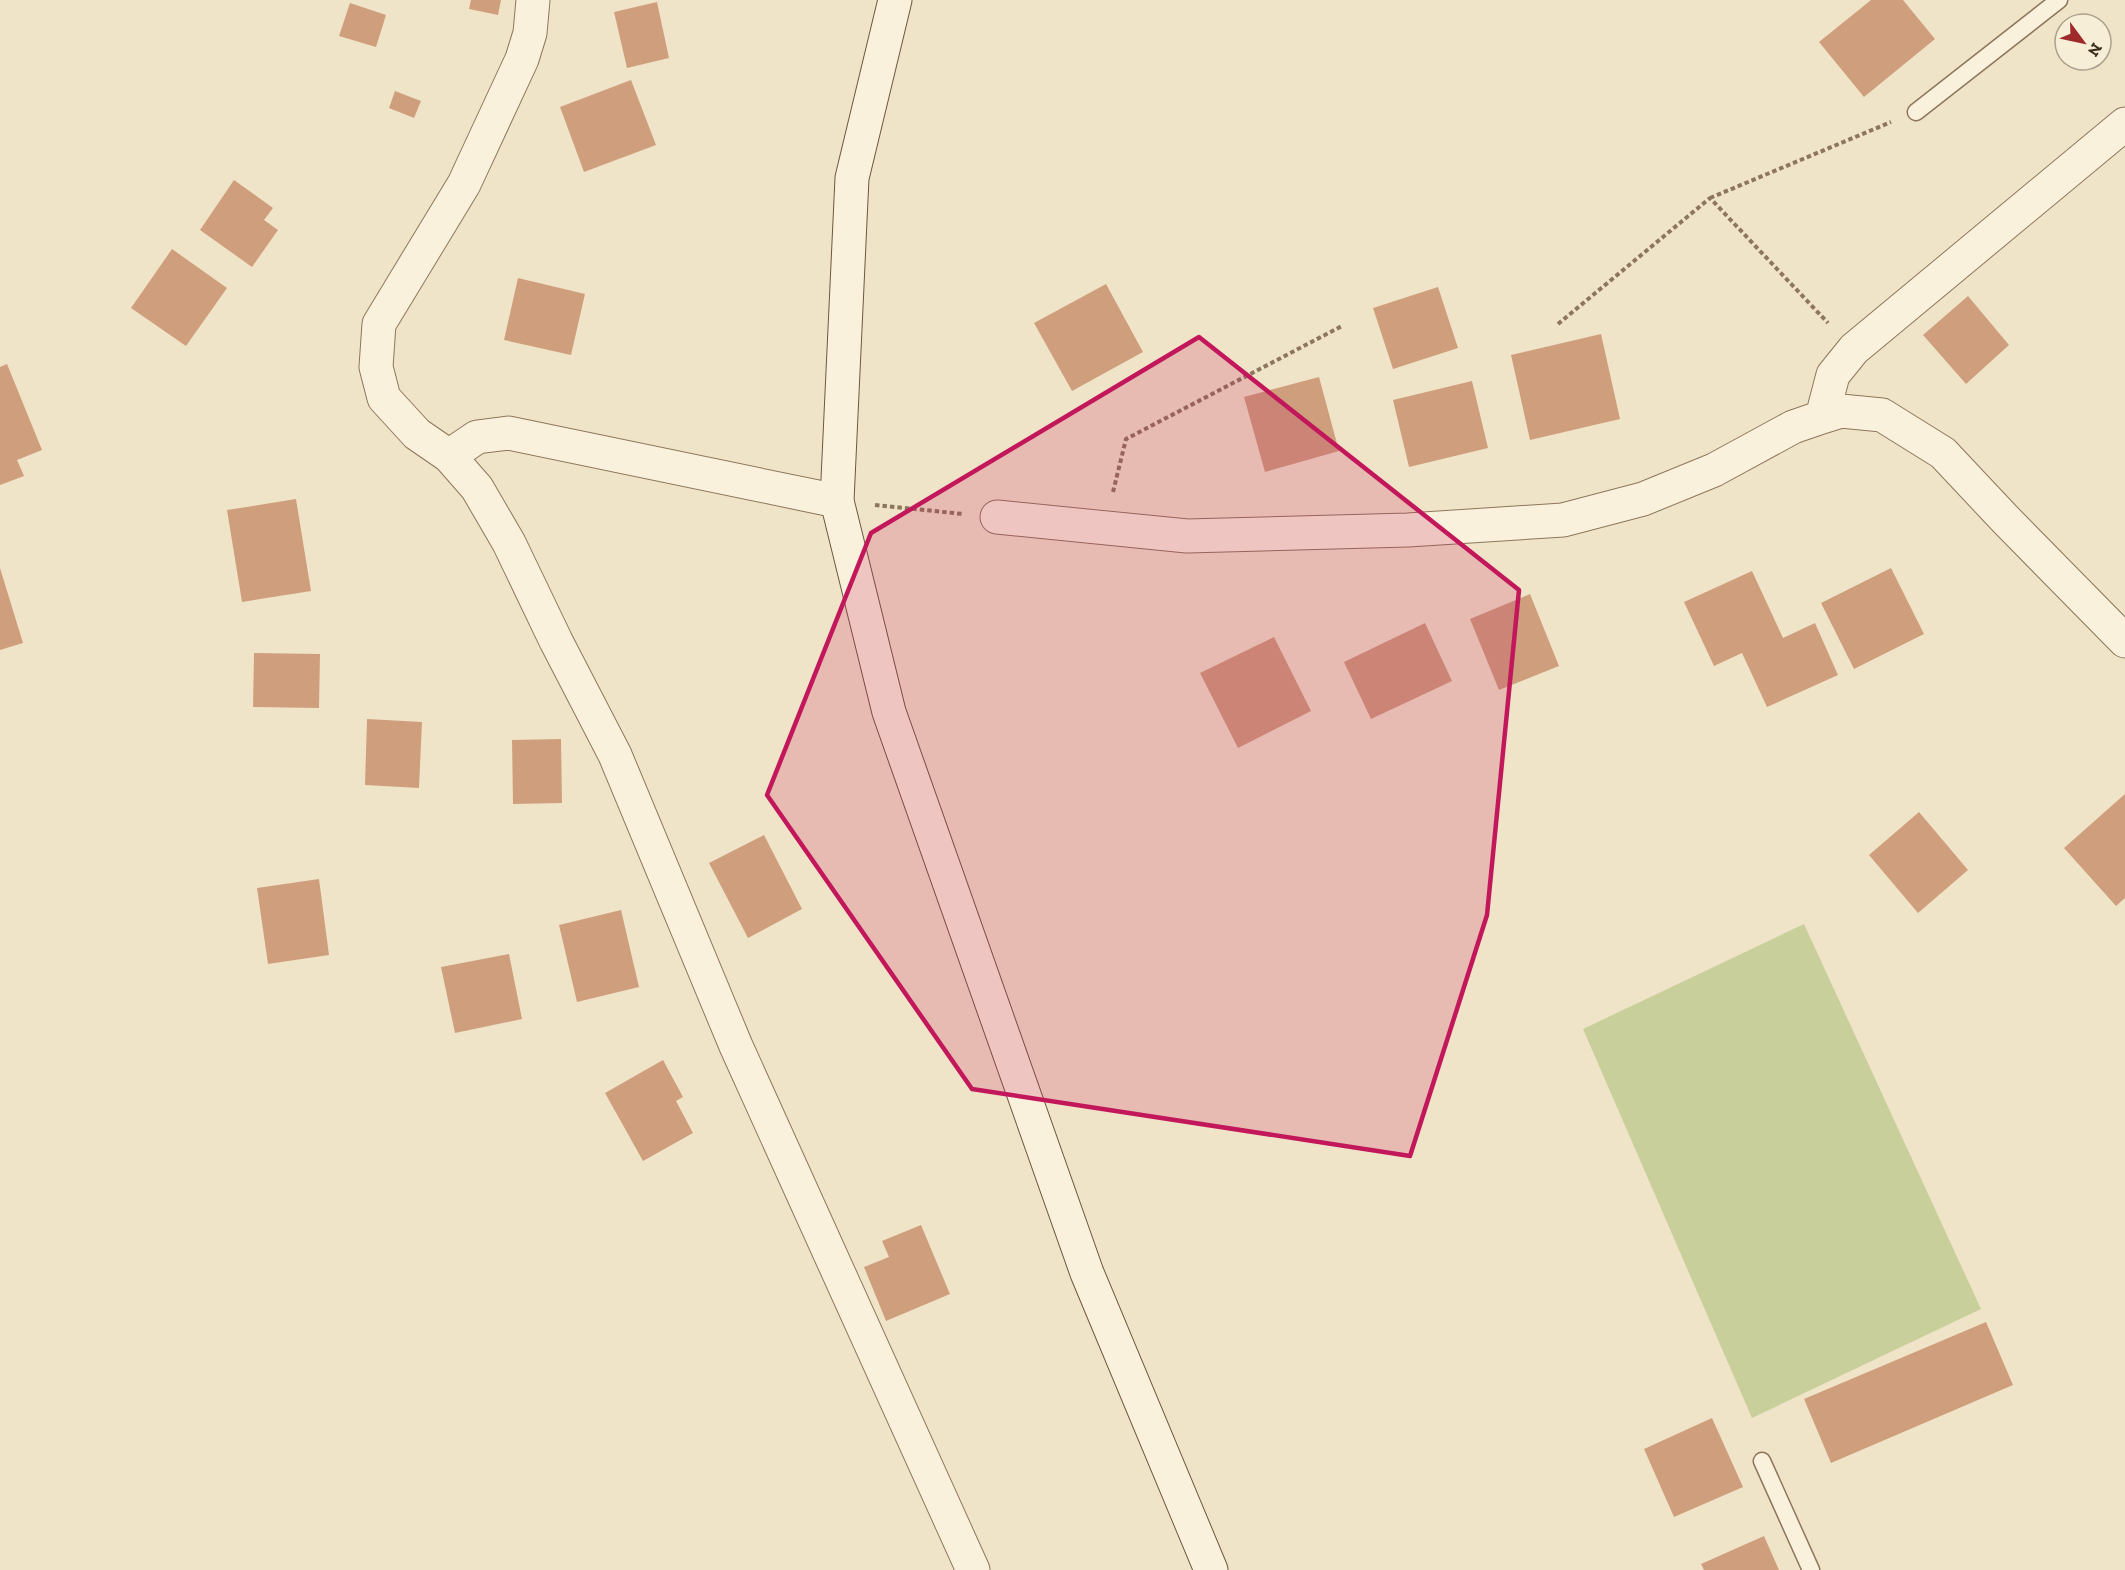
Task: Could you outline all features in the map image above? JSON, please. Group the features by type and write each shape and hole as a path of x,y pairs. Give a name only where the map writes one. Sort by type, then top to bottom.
{"street":[{"path":"533,0 530,33 522,59 464,184 379,324 376,367 384,398 417,434 449,456 477,488 509,543 615,755 736,1046 973,1570"},
{"path":"895,0 852,178 837,501 893,723 1087,1274 1211,1570"},
{"path":"1822,417 1833,375 1854,349 2125,124"},
{"path":"997,518 1187,536 1408,530 1563,520 1644,499 1714,470 1793,427 1822,417 1841,411 1882,415 1943,453 2125,641"},
{"path":"449,456 477,437 508,433 837,501"}],"lane":[{"path":"1916,112 2059,0"},
{"path":"1762,1461 1811,1570"}],"path":[{"path":"1558,324 1710,198 1916,112"},
{"path":"1710,198 1854,349"},
{"path":"1105,528 1126,440 1342,326"},
{"path":"837,501 997,518"}],"highlighted area":[{"path":"1199,337 1519,590 1487,915 1410,1156 972,1089 767,795 871,533"}],"green space":[{"path":"1804,924 1981,1309 1752,1418 1583,1029"}],"building":[{"path":"471,0 501,0 498,15 469,9"},
{"path":"1871,0 1903,0 1935,39 1864,97 1819,42"},
{"path":"657,2 669,58 627,68 614,12"},
{"path":"350,3 386,15 376,47 339,36"},
{"path":"631,80 656,145 584,172 560,107"},
{"path":"395,91 421,101 414,118 389,108"},
{"path":"234,180 273,208 264,220 278,230 252,267 200,230"},
{"path":"172,249 227,288 186,346 131,308"},
{"path":"518,278 585,294 571,355 504,340"},
{"path":"1106,284 1143,352 1072,391 1034,323"},
{"path":"1438,287 1458,348 1393,369 1373,308"},
{"path":"1968,296 2009,345 1966,384 1923,335"},
{"path":"1601,334 1620,419 1530,440 1511,355"},
{"path":"7,364 42,450 17,460 24,476 0,485 0,367"},
{"path":"1319,377 1339,451 1265,472 1244,397"},
{"path":"1472,381 1488,448 1409,467 1393,400"},
{"path":"296,499 311,591 242,602 227,510"},
{"path":"0,568 23,643 0,650"},
{"path":"1891,568 1924,634 1854,669 1821,603"},
{"path":"1752,571 1783,638 1815,623 1838,675 1767,707 1742,653 1714,666 1684,602"},
{"path":"1530,594 1559,666 1499,690 1470,619"},
{"path":"1425,623 1452,681 1371,719 1344,662"},
{"path":"1274,637 1311,711 1238,748 1200,673"},
{"path":"254,653 320,654 319,708 253,707"},
{"path":"367,719 422,722 419,788 365,785"},
{"path":"561,739 562,803 513,804 512,740"},
{"path":"2125,794 2125,898 2116,906 2064,848"},
{"path":"1919,812 1968,870 1918,913 1869,855"},
{"path":"764,835 802,909 748,938 709,863"},
{"path":"319,879 329,955 268,964 257,888"},
{"path":"621,910 639,987 577,1002 559,925"},
{"path":"509,954 522,1019 455,1033 441,967"},
{"path":"663,1060 683,1097 676,1101 693,1133 643,1161 605,1093"},
{"path":"921,1225 950,1294 886,1321 864,1267 889,1257 882,1241"},
{"path":"1986,1322 2013,1385 1831,1463 1804,1399"},
{"path":"1712,1418 1743,1487 1674,1517 1644,1449"},
{"path":"1764,1536 1779,1570 1704,1570 1701,1564"}]}
